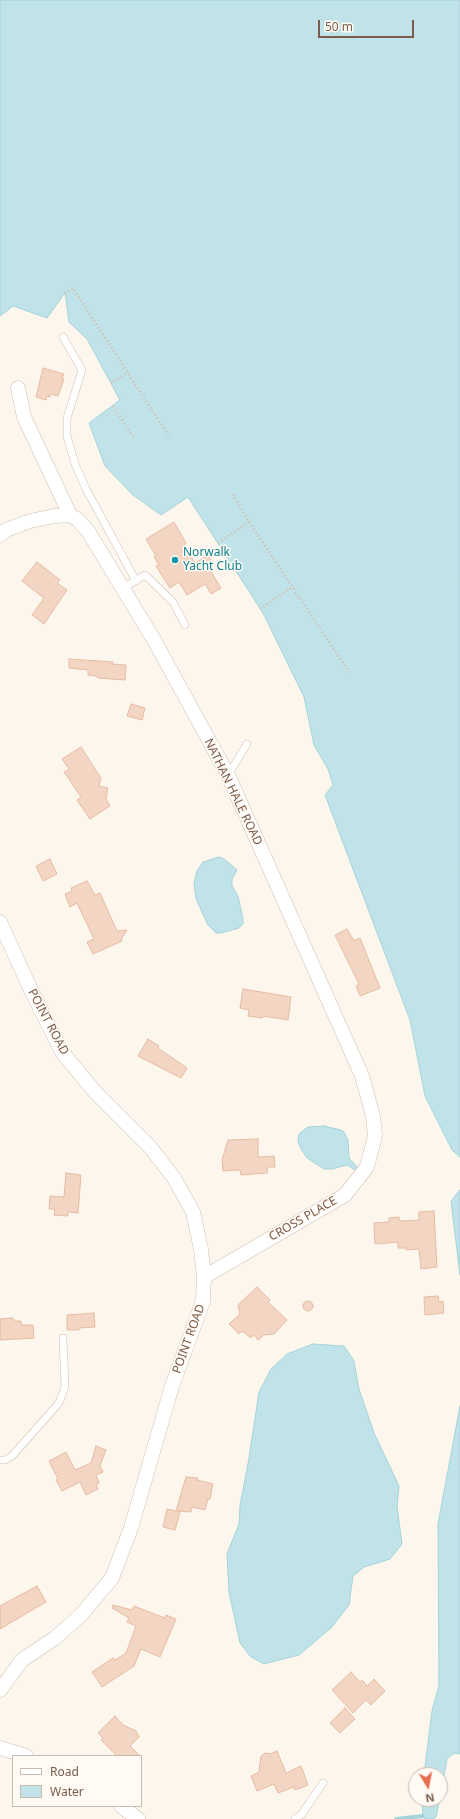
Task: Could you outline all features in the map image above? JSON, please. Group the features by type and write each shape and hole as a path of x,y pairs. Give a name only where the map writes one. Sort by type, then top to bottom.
{"street":[{"path":"0,536 6,530 30,521 54,516 70,515 24,417 18,388"},
{"name":"NATHAN HALE ROAD","path":"70,515 78,519 88,531 123,588 154,640 228,775 362,1076 373,1116 375,1136"},
{"name":"POINT ROAD","path":"0,922 31,990 62,1052 95,1092 150,1147 174,1178 193,1212 201,1249 204,1277 203,1301 172,1386 131,1528 112,1578 81,1615 55,1638 22,1660 0,1690"},
{"name":"CROSS PLACE","path":"204,1277 345,1195 367,1166 375,1136"},
{"path":"0,1748 23,1755"},
{"path":"122,1807 138,1819"}],"lane":[{"path":"64,337 82,370 67,418 67,436 75,464 86,489 136,581"},
{"path":"123,588 145,575 173,602 185,625"},
{"path":"228,775 246,744"},
{"path":"0,1460 4,1460 12,1456 59,1403 65,1383 64,1338"},
{"path":"294,1819 301,1815 323,1783"}],"path":[{"path":"65,293 73,288 170,438"},
{"path":"111,383 128,373"},
{"path":"113,406 134,438"},
{"path":"232,493 249,522 349,672"},
{"path":"218,543 249,522"},
{"path":"260,609 292,587"}],"water":[{"path":"0,0 460,0 460,1157 452,1150 425,1096 410,1020 325,795 333,785 328,769 314,745 304,697 263,613 188,497 161,515 133,495 105,466 89,423 120,400 87,339 69,322 65,293 47,318 13,306 0,316"},
{"path":"219,857 224,859 237,870 232,879 232,886 238,896 243,924 239,928 216,933 208,925 196,899 194,883 197,871 203,862"},
{"path":"324,1126 344,1132 348,1140 349,1158 358,1168 355,1170 347,1165 332,1169 324,1169 307,1158 298,1141 299,1134 308,1127"},
{"path":"460,1190 460,1275 451,1201"},
{"path":"313,1344 344,1346 354,1361 359,1389 374,1433 399,1486 397,1506 402,1544 390,1559 364,1567 353,1576 349,1605 331,1628 299,1655 264,1664 251,1657 240,1643 229,1592 227,1554 239,1524 240,1505 259,1392 271,1369 287,1354"},
{"path":"460,1406 460,1754 454,1753 447,1759 446,1767 425,1767 432,1711 439,1685 438,1524"},
{"path":"422,1807 438,1807 436,1817 433,1819 425,1819 423,1816"}],"building":[{"path":"43,368 64,374 62,379 64,379 58,396 50,394 50,397 47,396 46,400 36,397"},
{"name":"Norwalk Yacht Club","path":"174,522 186,543 184,545 195,563 208,555 213,564 208,567 221,588 211,594 205,584 187,595 179,582 170,588 156,566 159,565 154,557 156,556 146,539"},
{"path":"37,562 60,580 57,583 67,590 44,624 32,615 44,598 22,581"},
{"path":"69,659 113,662 112,664 126,665 125,680 98,678 96,676 88,675 88,670 69,668"},
{"path":"131,704 145,708 142,720 127,716"},
{"path":"81,747 101,778 99,786 108,788 106,799 110,806 90,819 77,800 81,797 64,772 69,769 62,759"},
{"path":"50,859 57,874 43,881 36,866"},
{"path":"87,881 95,895 100,893 117,931 127,930 121,939 122,941 93,954 87,942 94,939 77,903 70,907 65,894 72,891 71,888"},
{"path":"347,929 354,941 360,938 380,988 360,996 356,986 359,984 335,935"},
{"path":"243,989 291,997 288,1020 263,1016 262,1018 248,1016 249,1010 240,1008"},
{"path":"148,1039 159,1046 158,1048 187,1068 181,1078 138,1056"},
{"path":"258,1139 258,1157 274,1156 275,1167 268,1167 267,1173 241,1175 240,1170 223,1171 222,1160 228,1140"},
{"path":"66,1173 81,1175 78,1213 68,1212 68,1216 54,1215 55,1209 49,1209 50,1196 64,1197"},
{"path":"434,1211 437,1267 421,1269 419,1249 406,1250 406,1248 398,1248 398,1242 375,1244 374,1223 389,1222 389,1218 399,1217 400,1221 419,1220 419,1212"},
{"path":"257,1287 270,1300 268,1302 287,1320 274,1334 264,1335 258,1340 254,1335 251,1338 242,1331 239,1334 229,1324 240,1314 238,1306 240,1303"},
{"path":"438,1296 439,1302 443,1301 444,1313 425,1315 424,1297"},
{"path":"306,1301 310,1301 312,1302 312,1310 306,1311 303,1308 303,1304"},
{"path":"94,1313 95,1327 79,1328 79,1330 67,1330 67,1315"},
{"path":"12,1318 16,1321 21,1321 21,1325 33,1325 34,1338 0,1340 0,1319"},
{"path":"96,1446 106,1450 100,1466 103,1472 96,1475 99,1483 96,1485 98,1489 86,1495 80,1482 62,1491 49,1461 66,1452 75,1470 91,1463"},
{"path":"186,1477 198,1478 197,1480 213,1484 210,1499 208,1499 205,1510 192,1507 191,1512 177,1511 180,1512 175,1530 163,1527 167,1509 176,1511"},
{"path":"37,1586 46,1602 0,1629 0,1606"},
{"path":"113,1605 132,1610 134,1606 165,1618 166,1615 176,1619 160,1657 141,1649 134,1666 102,1687 92,1672 113,1658 115,1660 126,1653 136,1626 127,1622 129,1618 112,1608"},
{"path":"351,1672 360,1682 362,1680 367,1686 374,1679 385,1691 371,1705 366,1700 353,1713 332,1690"},
{"path":"345,1708 355,1719 340,1733 330,1723"},
{"path":"115,1716 123,1725 136,1731 139,1737 130,1746 139,1755 116,1755 101,1740 103,1738 98,1733"},
{"path":"277,1751 286,1773 301,1766 308,1785 295,1790 294,1787 278,1793 274,1784 257,1791 251,1776 259,1772 261,1756 265,1753 270,1754"}],"waterway":[{"path":"396,1819 423,1816"}],"place":[{"name":"Norwalk Yacht Club","path":"175,560"}]}
